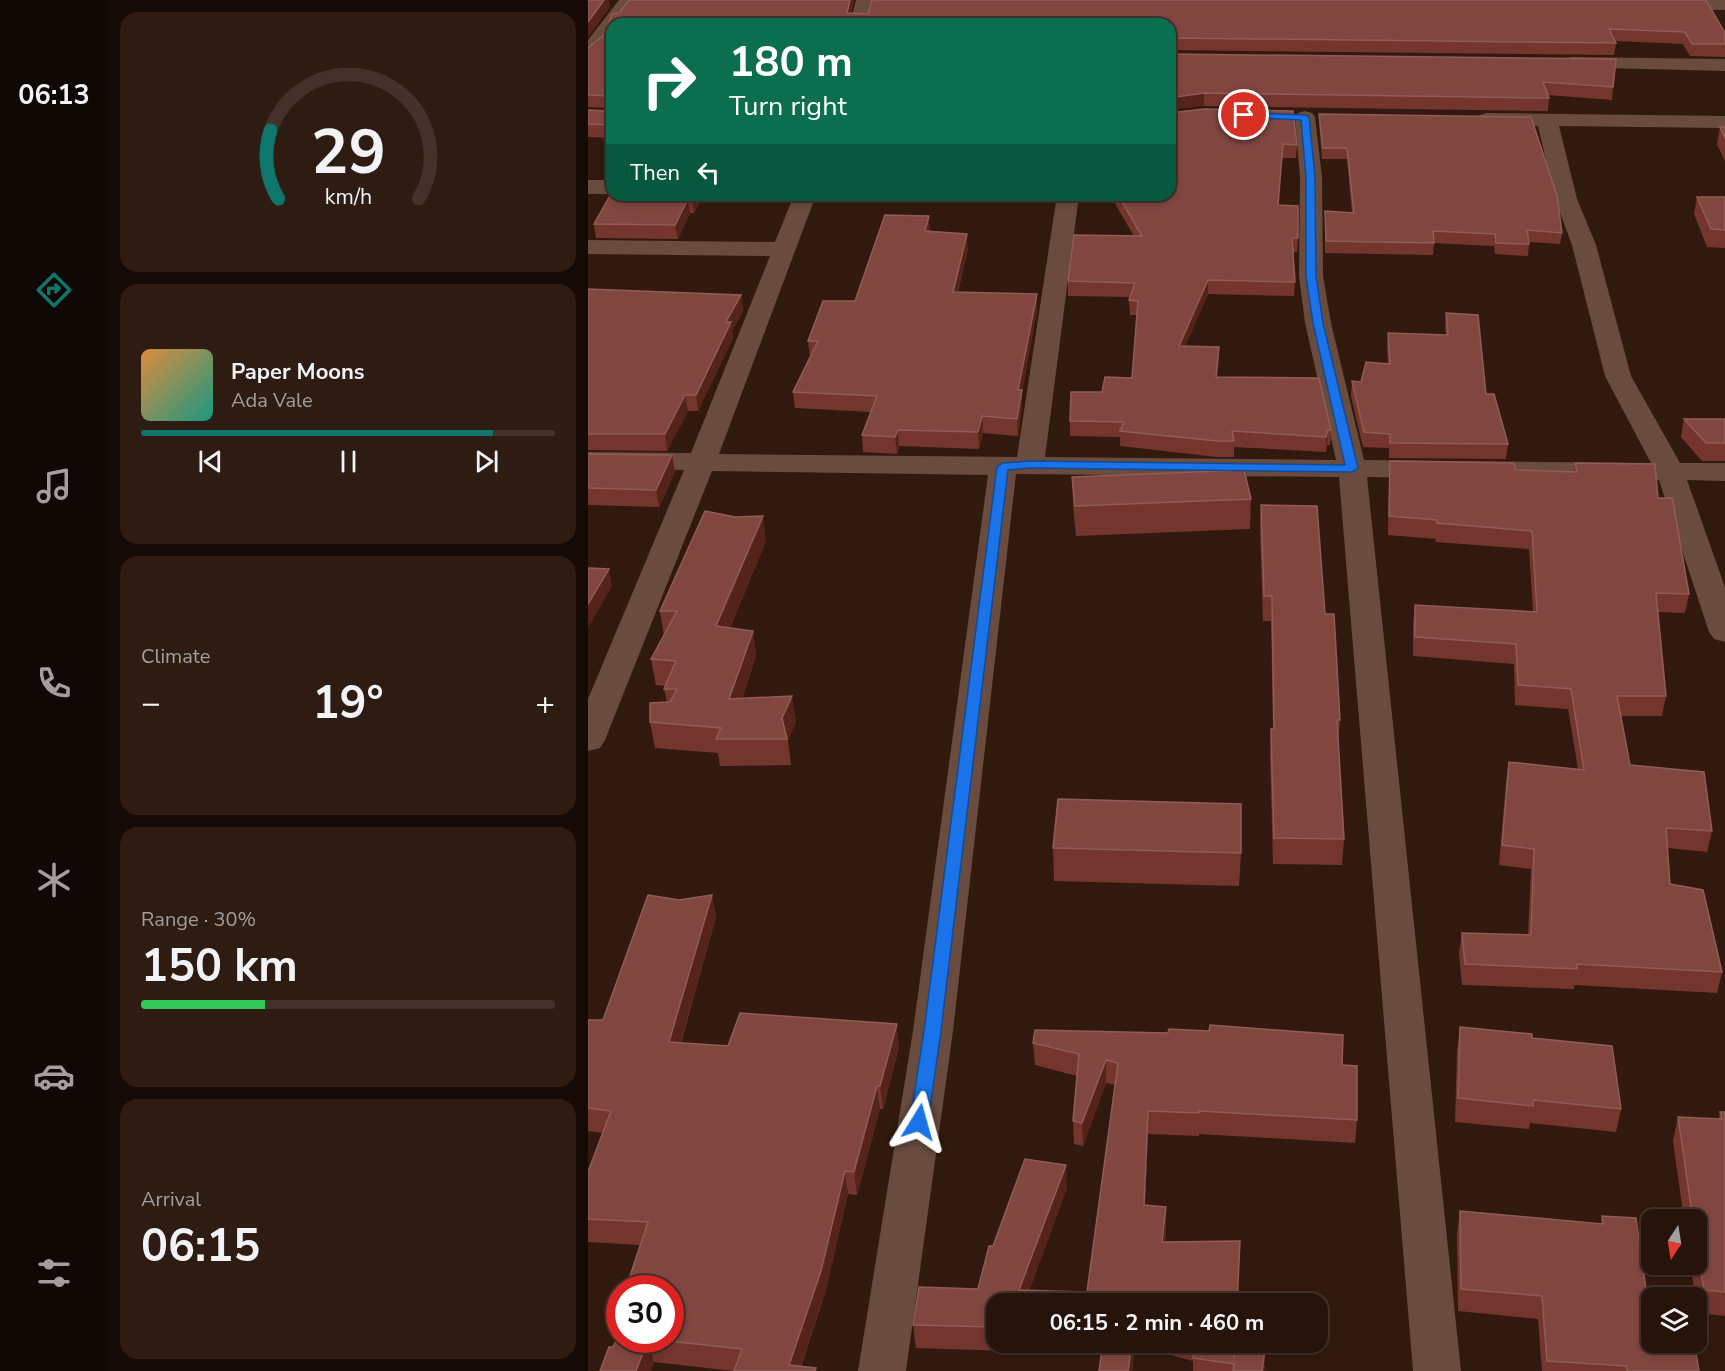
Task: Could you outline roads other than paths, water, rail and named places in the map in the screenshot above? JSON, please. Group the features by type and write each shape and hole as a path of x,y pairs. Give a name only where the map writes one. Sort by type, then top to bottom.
{"street":[{"path":"606,0 650,0"},
{"path":"614,18 628,0"},
{"path":"860,18 865,0"},
{"path":"1643,4 1725,5"},
{"path":"588,53 606,29"},
{"path":"588,53 606,54"},
{"path":"1548,63 1725,65"},
{"path":"1305,117 1311,177 1311,276 1318,323 1352,468 1407,1032 1437,1371"},
{"path":"1466,119 1725,122"},
{"path":"1547,119 1566,199 1584,245 1618,376 1670,471 1725,632"},
{"path":"588,187 606,187"},
{"path":"588,740 702,461 803,201"},
{"path":"882,1371 1017,466 1067,201"},
{"path":"588,247 785,249"},
{"path":"588,460 1725,472"}]}
